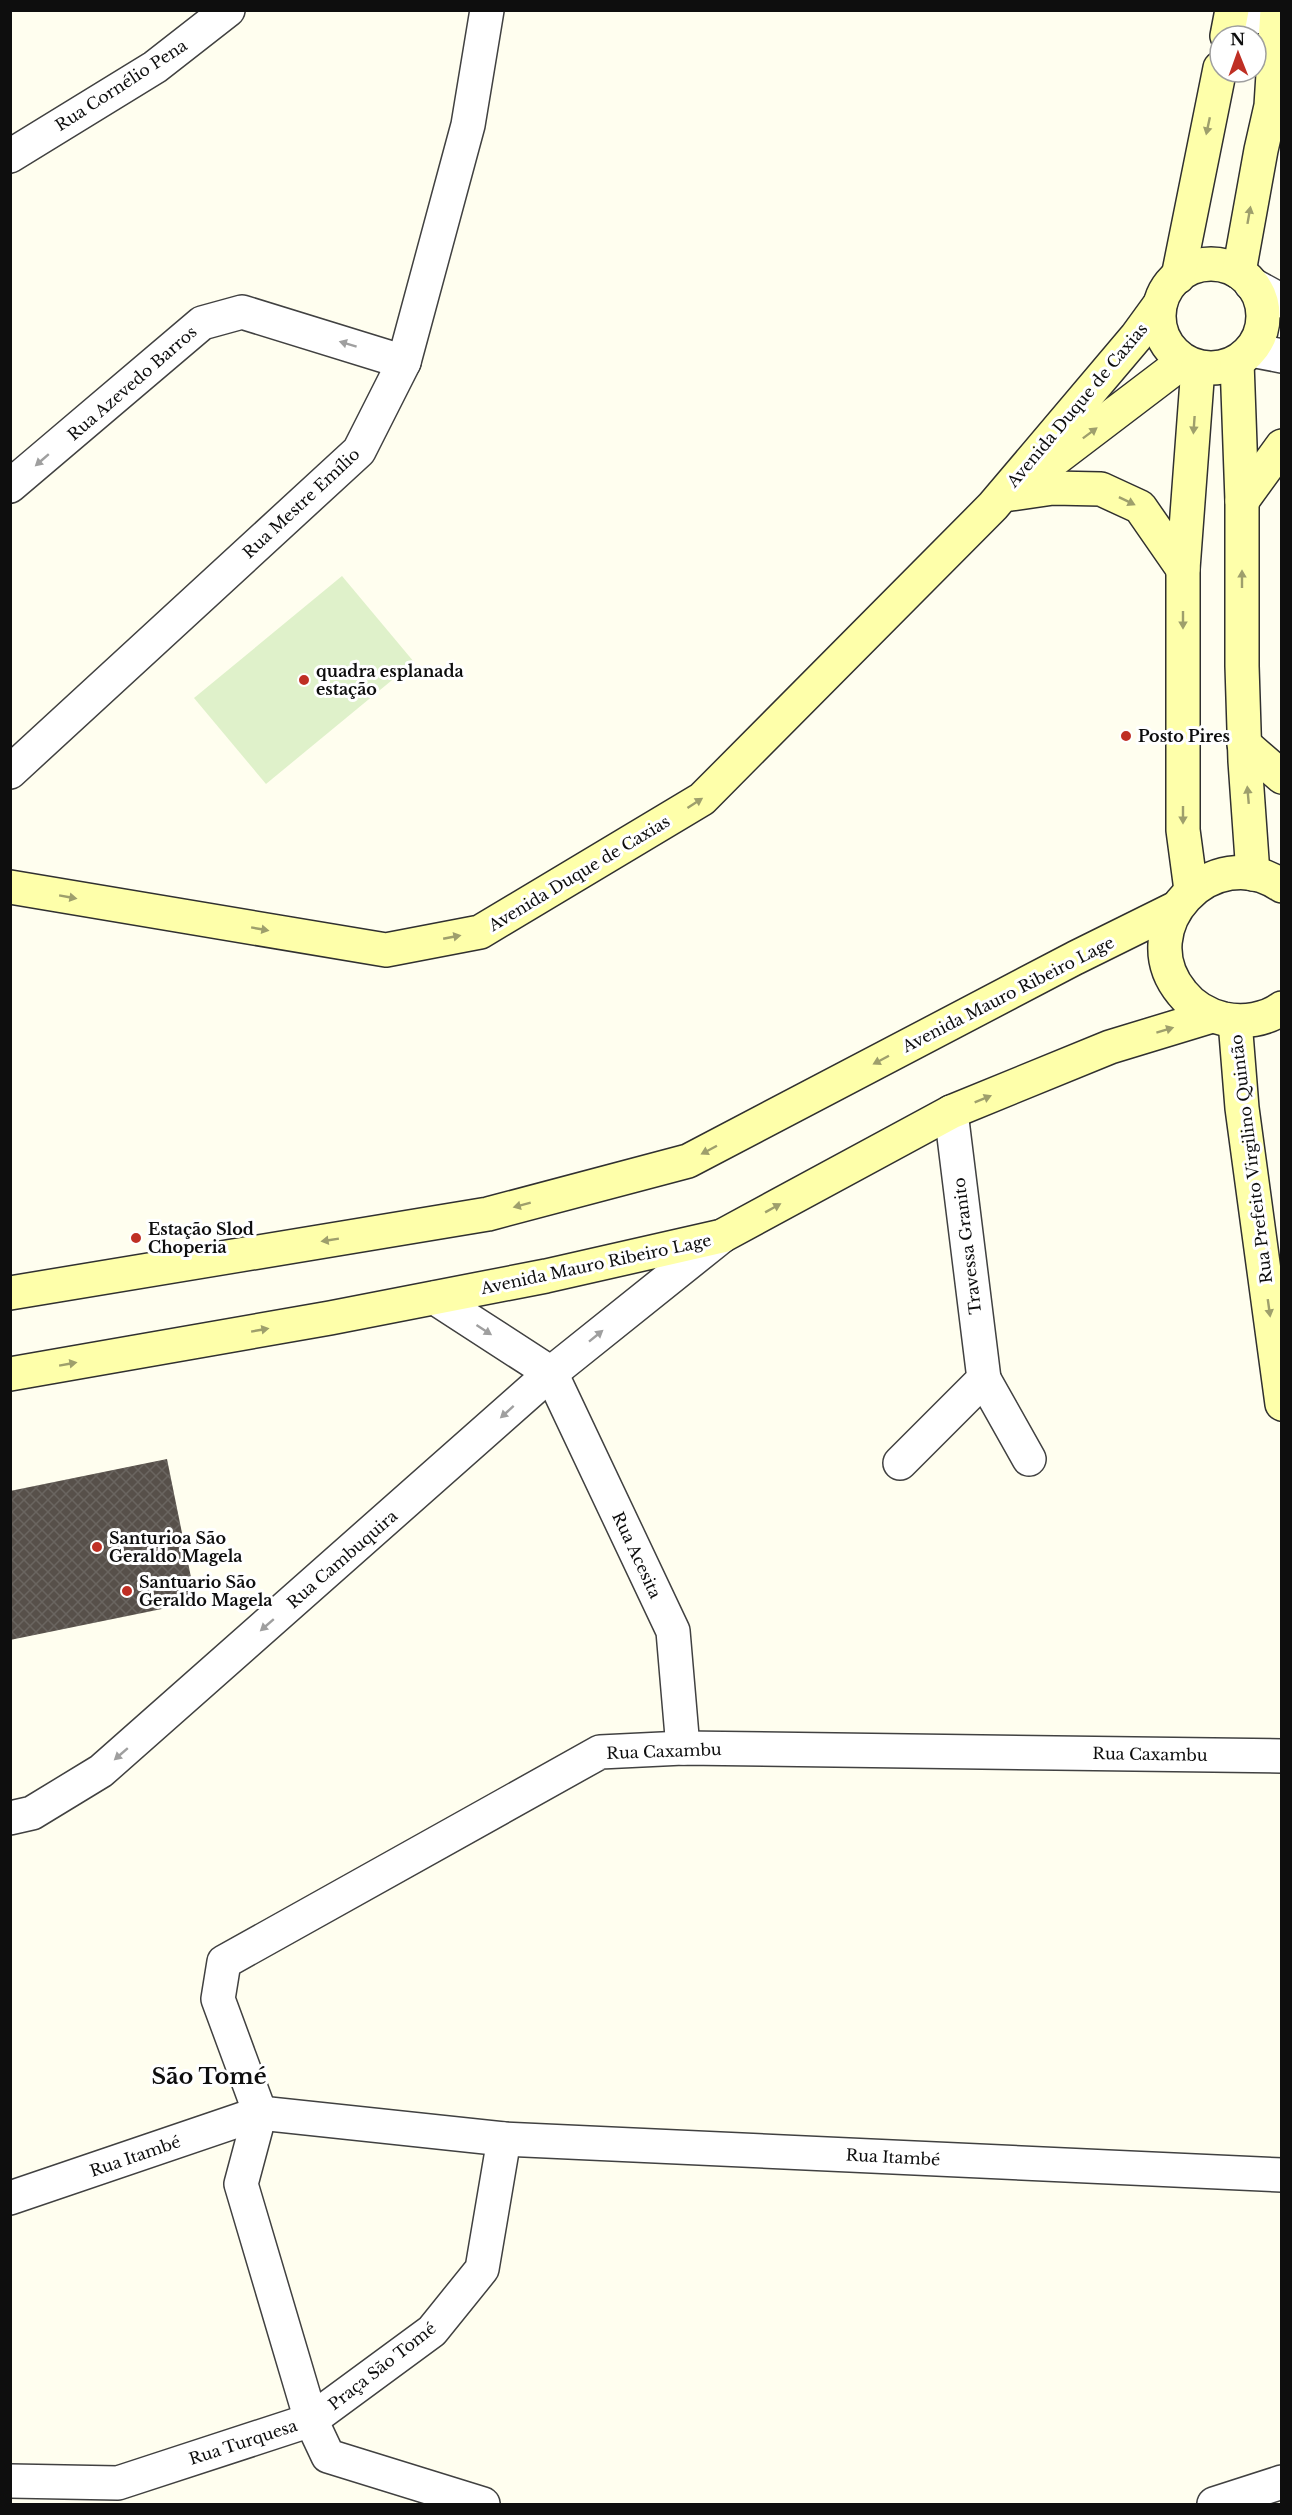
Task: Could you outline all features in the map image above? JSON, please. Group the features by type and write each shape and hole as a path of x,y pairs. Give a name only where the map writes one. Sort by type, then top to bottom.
{"street":[{"name":"Rua Cornélio Pena","path":"10,156 155,67 228,10"},
{"name":"Rua Mestre Emílio","path":"10,772 359,451 404,362 468,125 487,10"},
{"path":"1238,10 1249,18 1260,16 1268,10"},
{"path":"1273,880 1244,744 1242,501 1256,356 1264,316 1260,299 1245,278 1261,150 1276,97 1277,10"},
{"path":"1178,277 1217,84"},
{"path":"1256,356 1218,368 1191,364 1172,350 1163,336 1159,320 1160,304 1167,288 1192,268 1208,264 1225,266 1281,301"},
{"name":"Avenida Duque de Caxias","path":"10,887 386,950 480,932 702,799 1001,500 1136,337 1160,304"},
{"name":"Rua Azevedo Barros","path":"10,486 202,323 242,312 404,362"},
{"path":"1191,364 1183,569 1183,899 1166,932 1165,958 1173,983 1190,1003 1223,1019"},
{"name":"Avenida Duque de Caxias","path":"1001,500 1191,364"},
{"path":"1242,501 1281,446"},
{"path":"1001,500 1053,488 1101,489 1140,507 1183,569"},
{"path":"1244,744 1281,777"},
{"name":"Avenida Mauro Ribeiro Lage","path":"10,1293 488,1214 688,1161 1075,958 1183,899 1210,879 1231,873 1273,880"},
{"name":"Avenida Mauro Ribeiro Lage","path":"10,1374 435,1298 546,1276 722,1236 951,1112 1110,1047 1223,1019 1257,1019 1281,1008"},
{"name":"Rua Prefeito Virgilino Quintão","path":"1223,1019 1242,1108 1281,1404"},
{"name":"Travessa Granito","path":"951,1112 984,1379 1029,1459"},
{"name":"Rua Cambuquira","path":"10,1818 32,1813 101,1771 551,1373 722,1236"},
{"path":"435,1298 551,1373"},
{"name":"Rua Acesita","path":"551,1373 673,1631 683,1748"},
{"path":"900,1463 984,1379"},
{"name":"Rua Caxambu","path":"260,2113 218,1999 224,1962 600,1752 683,1748 1281,1756"},
{"path":"260,2113 504,2139"},
{"name":"Rua Itambé","path":"10,2198 260,2113"},
{"name":"Praça São Tomé","path":"260,2113 241,2184 311,2420 432,2331 482,2269 504,2139"},
{"name":"Rua Itambé","path":"504,2139 1281,2175"},
{"name":"Rua Turquesa","path":"10,2481 118,2482 311,2420 328,2457 483,2505"},
{"path":"1214,2505 1281,2482"}],"green space":[{"name":"quadra esplanada estação","path":"342,576 414,662 266,784 194,698"}],"building":[{"name":"Santurioa São Geraldo Magela","path":"167,1459 196,1602 10,1640 10,1491"}],"place":[{"name":"quadra esplanada estação","path":"304,680"},
{"name":"Posto Pires","path":"1126,736"},
{"name":"Estação Slod Choperia","path":"136,1238"},
{"name":"Santurioa São Geraldo Magela","path":"97,1547"},
{"name":"Santuario São Geraldo Magela","path":"127,1591"}],"district":[{"name":"São Tomé","path":"209,2076"}]}
